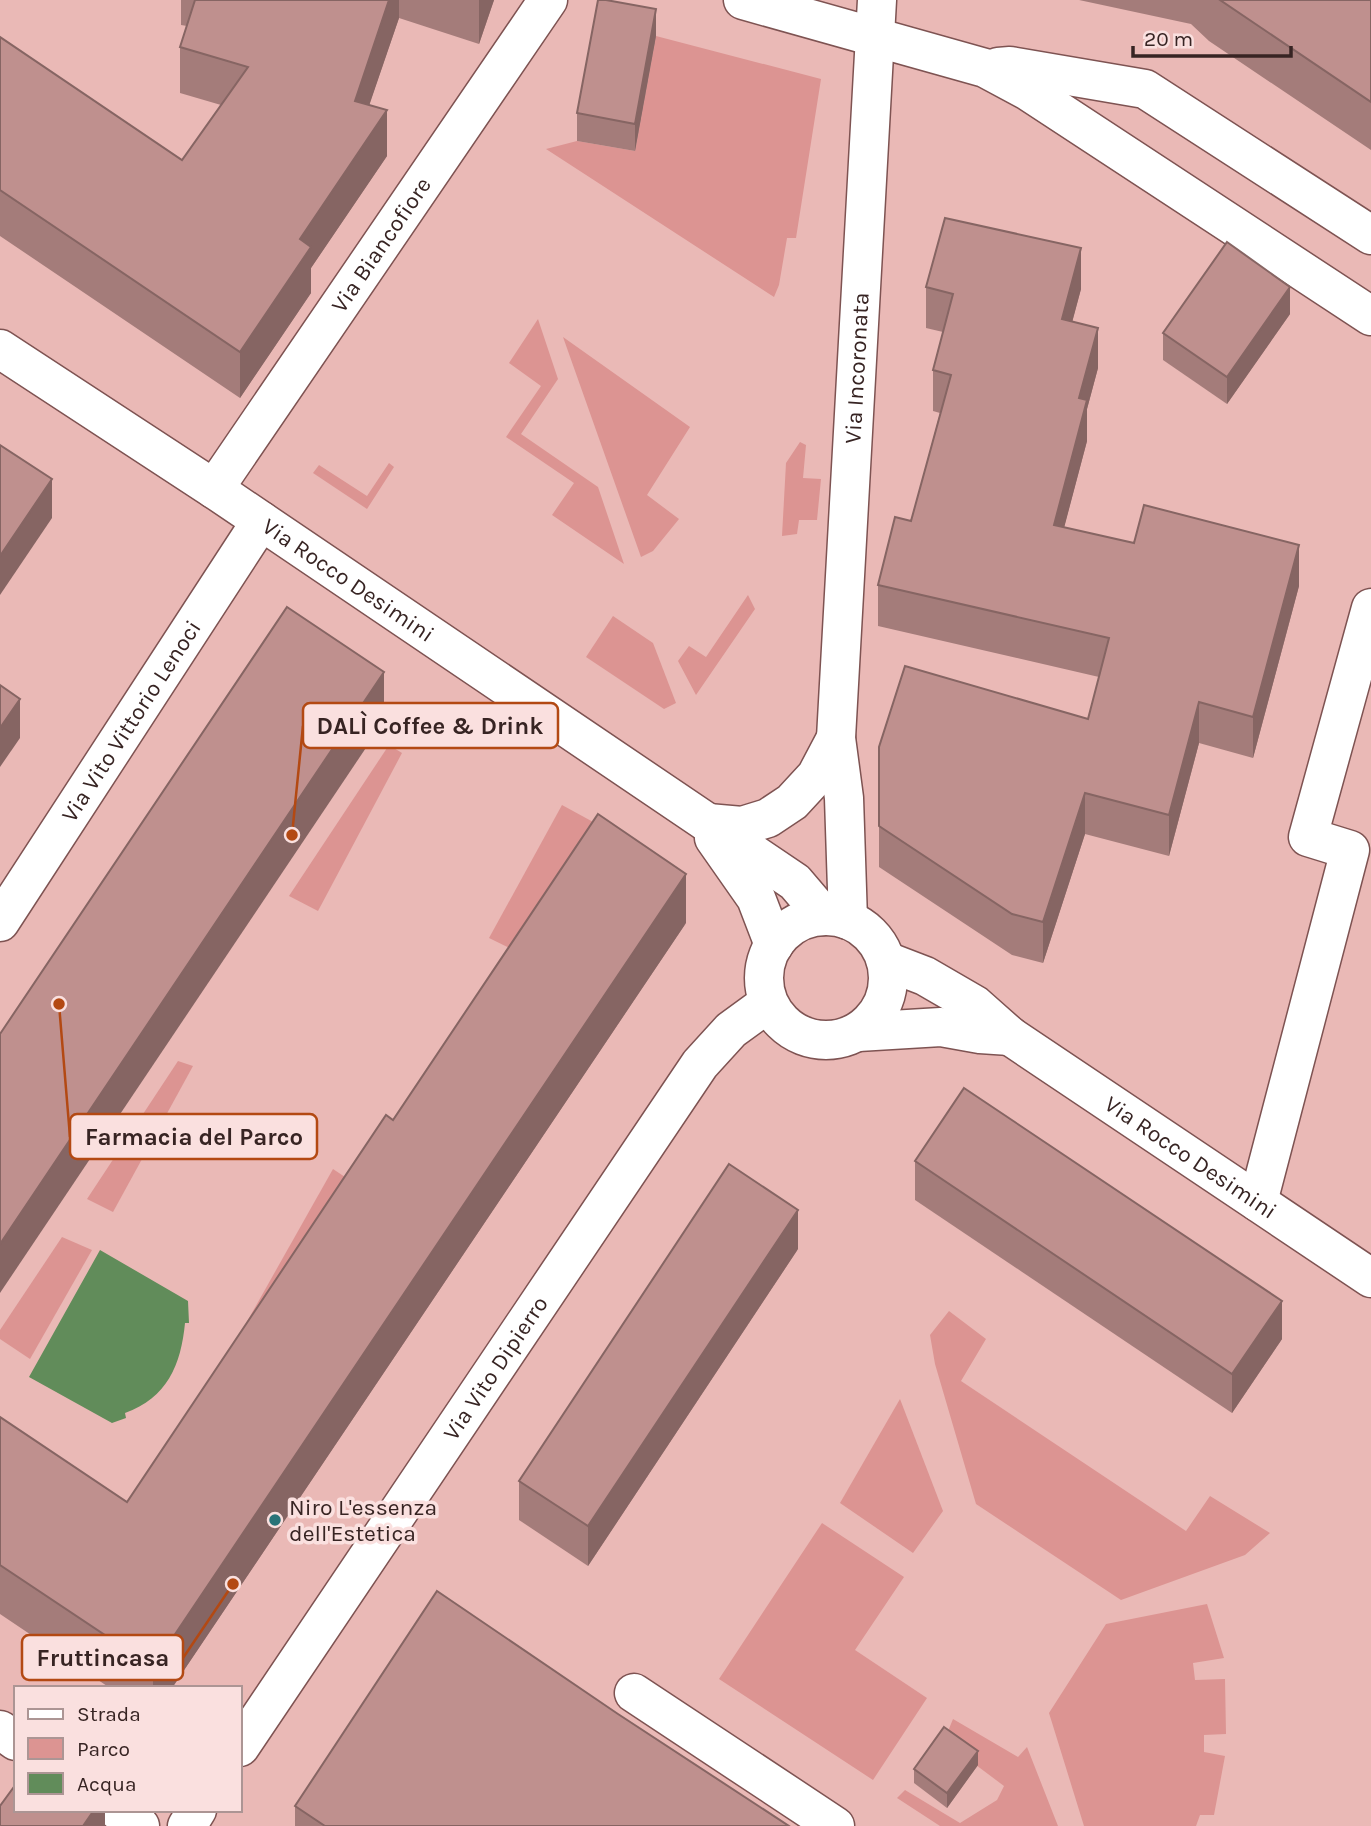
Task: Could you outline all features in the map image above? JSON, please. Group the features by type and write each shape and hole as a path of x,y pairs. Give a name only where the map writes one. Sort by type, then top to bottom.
{"street":[{"name":"Via Biancofiore","path":"214,489 548,0"},
{"path":"743,0 985,68 1027,91 1371,316"},
{"name":"Via Incoronata","path":"836,918 844,798 836,738 877,0"},
{"path":"985,68 1010,65 1145,89 1371,235"},
{"name":"Via Rocco Desimini","path":"0,349 214,489 702,819 794,882 836,918 865,929 886,961 925,976 975,1005 1010,1036 1371,1278"},
{"name":"Via Vito Vittorio Lenoci","path":"0,922 261,521"},
{"path":"1258,1202 1350,850 1308,837 1371,608"},
{"name":"Via Incoronata","path":"702,819 742,826 768,818 792,802 816,776 836,738"},
{"name":"Via Rocco Desimini","path":"702,819 756,898 774,945"},
{"path":"768,1003 763,979 767,956 780,936 800,922 836,918"},
{"path":"858,1032 874,1018 885,1000 888,981 886,961"},
{"name":"Via Rocco Desimini","path":"768,1003 782,1023 799,1035 819,1040 840,1039 858,1032 941,1027 1010,1036"},
{"name":"Via Vito Dipierro","path":"242,1744 700,1065 731,1030 768,1003"},
{"path":"634,1693 835,1826"},
{"path":"120,1812 141,1826"}],"green space":[{"path":"656,36 821,79 796,238 787,238 779,285 774,297 546,149 577,141 635,151"},
{"path":"538,319 558,379 521,434 598,487 624,564 552,515 574,483 506,437 541,386 509,363"},
{"path":"563,337 690,427 647,495 679,519 653,551 641,557"},
{"path":"800,442 806,445 803,478 821,479 817,520 799,520 797,534 782,536 786,463"},
{"path":"389,463 394,467 367,509 313,473 319,465 367,496"},
{"path":"748,595 755,609 696,695 678,661 689,646 706,657"},
{"path":"613,616 653,643 676,703 664,709 586,657"},
{"path":"389,745 402,753 318,911 289,896"},
{"path":"562,805 595,823 518,952 489,938"},
{"path":"178,1061 193,1066 113,1212 87,1199"},
{"path":"333,1169 357,1185 240,1334"},
{"path":"62,1237 92,1250 30,1359 0,1339 0,1330"},
{"path":"949,1311 986,1339 961,1381 1186,1531 1210,1496 1270,1533 1245,1555 1121,1600 976,1504 935,1364 930,1335"},
{"path":"900,1399 943,1511 913,1553 840,1503"},
{"path":"822,1523 904,1577 855,1650 927,1698 873,1780 719,1679"},
{"path":"1207,1604 1224,1658 1193,1663 1195,1680 1225,1679 1226,1734 1204,1735 1204,1752 1225,1756 1214,1815 1200,1815 1196,1826 1084,1826 1049,1713 1106,1624"},
{"path":"953,1719 1018,1757 1027,1747 1058,1826 940,1826 897,1798 905,1790 960,1823 997,1800 1004,1786 944,1741"}],"water":[{"path":"100,1250 188,1301 189,1323 185,1323 180,1353 169,1378 152,1399 125,1413 126,1418 112,1423 29,1377"}],"building":[{"path":"195,0 389,0 355,101 387,110 300,239 311,247 240,352 0,190 0,37 182,160 248,67 180,47"},
{"path":"598,0 656,9 635,124 577,113"},
{"path":"1220,0 1371,0 1371,102"},
{"path":"945,218 1081,248 1062,319 1098,328 1079,398 1087,400 1054,525 1134,543 1144,505 1299,545 1253,717 1199,702 1169,815 1085,793 1043,922 1012,914 879,826 879,747 905,666 1088,719 1109,638 878,585 895,517 911,521 951,375 933,370 953,294 926,287"},
{"path":"1227,242 1290,287 1227,377 1163,333"},
{"path":"0,445 52,479 0,556"},
{"path":"287,607 384,672 0,1244 0,1034"},
{"path":"0,685 20,699 0,728"},
{"path":"598,814 686,874 153,1667 0,1565 0,1417 127,1502 386,1115 393,1120"},
{"path":"964,1088 1282,1301 1232,1374 915,1161"},
{"path":"729,1164 798,1210 588,1526 519,1481"},
{"path":"437,1591 789,1826 325,1826 295,1806"},
{"path":"944,1727 978,1751 947,1793 914,1769"},
{"path":"14,1787 14,1812 93,1812 83,1826 0,1826 0,1806"}],"place":[{"name":"DALÌ Coffee & Drink","path":"292,835"},
{"name":"Farmacia del Parco","path":"59,1004"},
{"name":"Niro L'essenza dell'Estetica","path":"275,1520"},
{"name":"Fruttincasa","path":"233,1584"}]}
